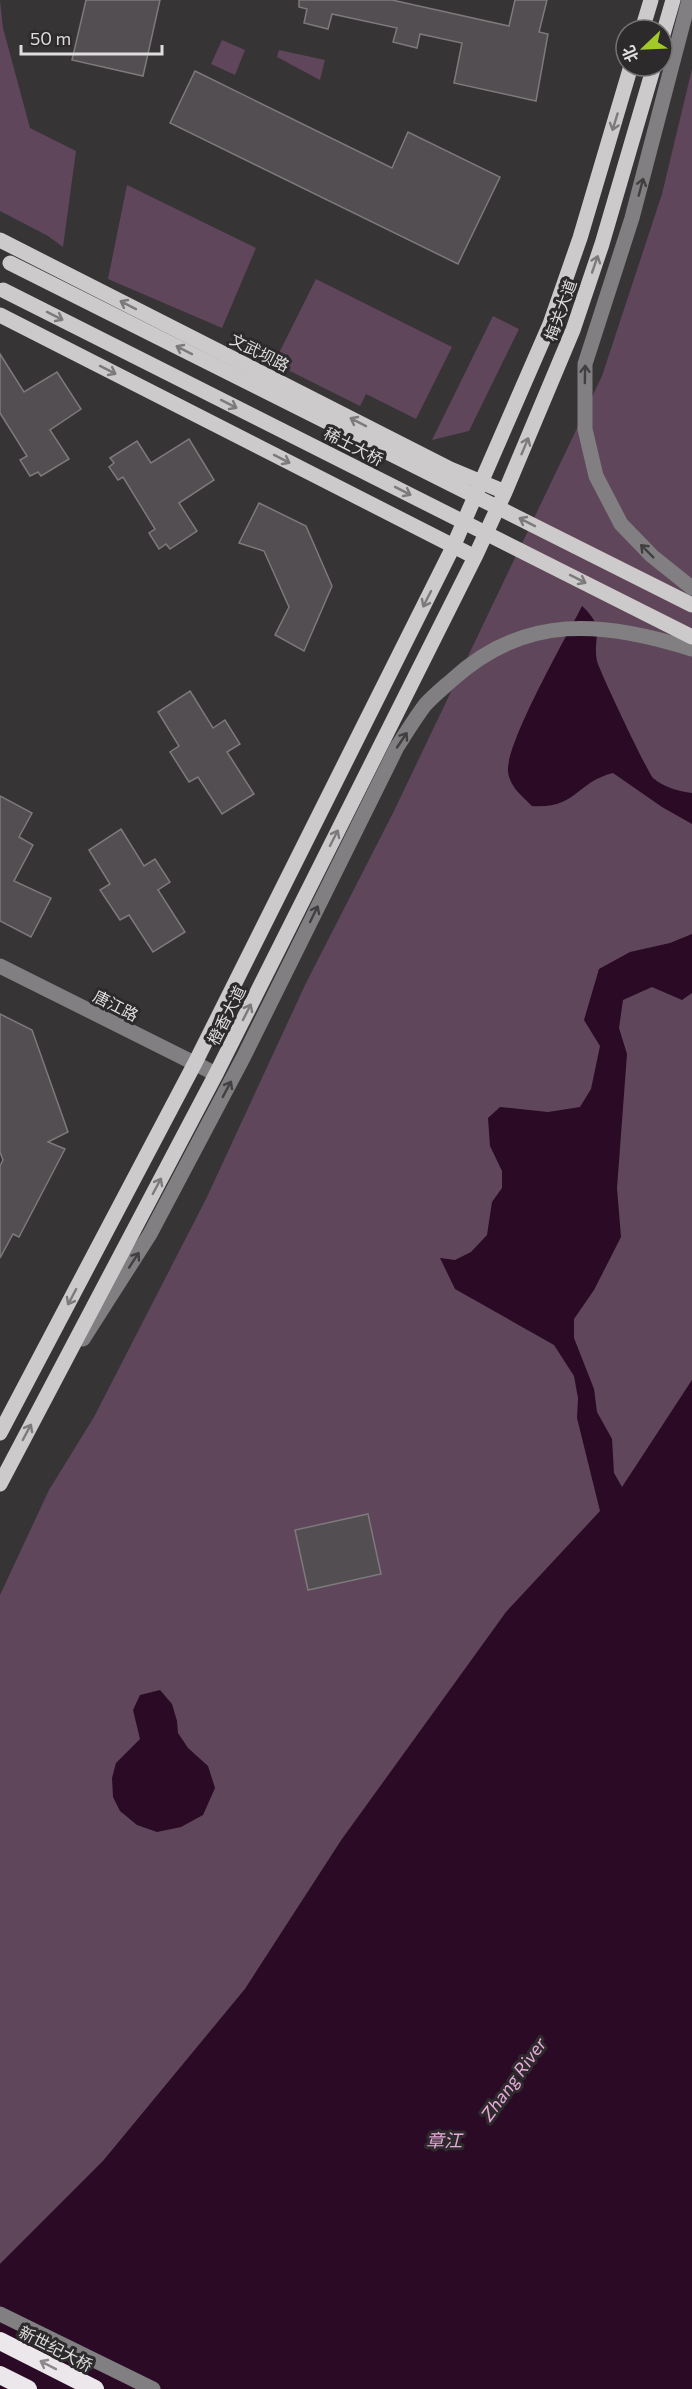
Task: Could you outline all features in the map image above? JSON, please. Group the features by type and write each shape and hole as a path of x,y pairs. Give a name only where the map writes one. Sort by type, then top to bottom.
{"highway":[{"name":"新世纪大桥","path":"0,2341 95,2389"},
{"path":"0,2375 28,2389"}],"main road":[{"path":"646,18 651,0"},
{"path":"668,18 673,0"},
{"name":"梅关大道","path":"453,547 550,324 580,238 627,78"},
{"name":"梅关大道","path":"475,557 573,330 602,244 650,78"},
{"name":"文武坝路","path":"0,240 450,469 505,492"},
{"name":"稀土大桥","path":"5,261 692,605"},
{"name":"稀土大桥","path":"1,289 692,637"},
{"path":"0,315 475,557"},
{"name":"橙香大道","path":"0,1433 195,1063 453,547"},
{"name":"橙香大道","path":"0,1484 216,1074 475,557"}],"street":[{"path":"689,0 632,218 585,364 585,429 596,476 621,524 652,556 692,588"},
{"path":"45,1397 150,1234 243,1058 397,747 426,704 463,670 490,651 516,638 544,630 572,628 620,631 692,650"},
{"name":"唐江路","path":"0,966 216,1074"},
{"path":"0,2314 153,2389"}],"shaded area":[{"path":"0,0 3,28 30,128 76,151 63,247 48,236 0,211"},
{"path":"222,40 245,50 235,75 211,64"},
{"path":"279,50 325,60 320,80 277,57"},
{"path":"692,69 692,1380 623,1487 342,1839 245,1989 103,2161 0,2264 0,1595 49,1490 94,1417 206,1199 306,983 393,813 602,376 662,194"},
{"path":"127,185 256,248 222,328 108,279"},
{"path":"316,279 452,347 416,419 366,394 360,406 274,363"},
{"path":"493,316 519,329 469,431 432,440"}],"water":[{"path":"582,606 590,614 596,627 597,661 642,759 653,778 672,788 692,793 692,824 662,807 613,773 591,782 568,799 547,806 532,806 511,782 508,772 516,738"},
{"name":"章江","path":"692,934 692,993 682,1000 652,987 623,1000 619,1028 627,1054 617,1188 621,1237 594,1290 574,1319 574,1338 594,1389 597,1412 612,1439 614,1473 622,1487 692,1380 692,2389 0,2389 0,2264 103,2161 245,1989 342,1839 506,1612 600,1511 577,1418 578,1398 574,1376 554,1345 455,1289 440,1258 455,1260 471,1252 487,1235 492,1202 502,1188 502,1171 490,1146 488,1118 500,1107 548,1112 580,1107 591,1089 600,1046 584,1020 599,969 630,952 670,943"},
{"path":"160,1690 172,1704 178,1733 188,1748 208,1766 215,1788 203,1815 181,1827 157,1832 137,1825 120,1811 113,1797 112,1778 116,1763 140,1739 133,1710 140,1695"}],"building":[{"path":"86,0 160,0 143,76 72,60"},
{"path":"299,0 392,0 509,26 515,0 547,0 539,32 548,34 536,101 454,83 462,43 420,34 417,48 393,42 397,28 332,14 328,29 304,23 307,9 299,7"},
{"path":"195,71 392,168 408,132 500,177 458,264 170,123"},
{"path":"0,354 24,392 57,372 81,409 50,430 69,459 41,476 38,472 30,476 20,460 27,456 0,413"},
{"path":"189,439 214,480 179,503 197,531 170,549 166,544 159,549 149,533 155,529 123,477 118,480 109,467 114,463 110,458 137,441 151,463"},
{"path":"259,503 306,526 332,586 304,651 275,635 289,607 264,551 239,543"},
{"path":"190,691 213,728 225,720 240,744 227,752 254,794 222,814 198,777 189,782 170,752 179,746 158,712"},
{"path":"0,796 32,813 19,837 33,845 14,881 51,898 31,937 0,921"},
{"path":"121,829 144,866 155,859 170,882 158,890 185,932 153,952 129,915 120,920 100,890 110,884 89,850"},
{"path":"0,1014 32,1030 68,1132 48,1142 65,1149 19,1237 13,1234 0,1258 0,1166 3,1160 0,1152"},
{"path":"368,1514 381,1574 308,1590 295,1530"}],"water label":[{"name":"Zhang River","path":"513,2079"}]}
